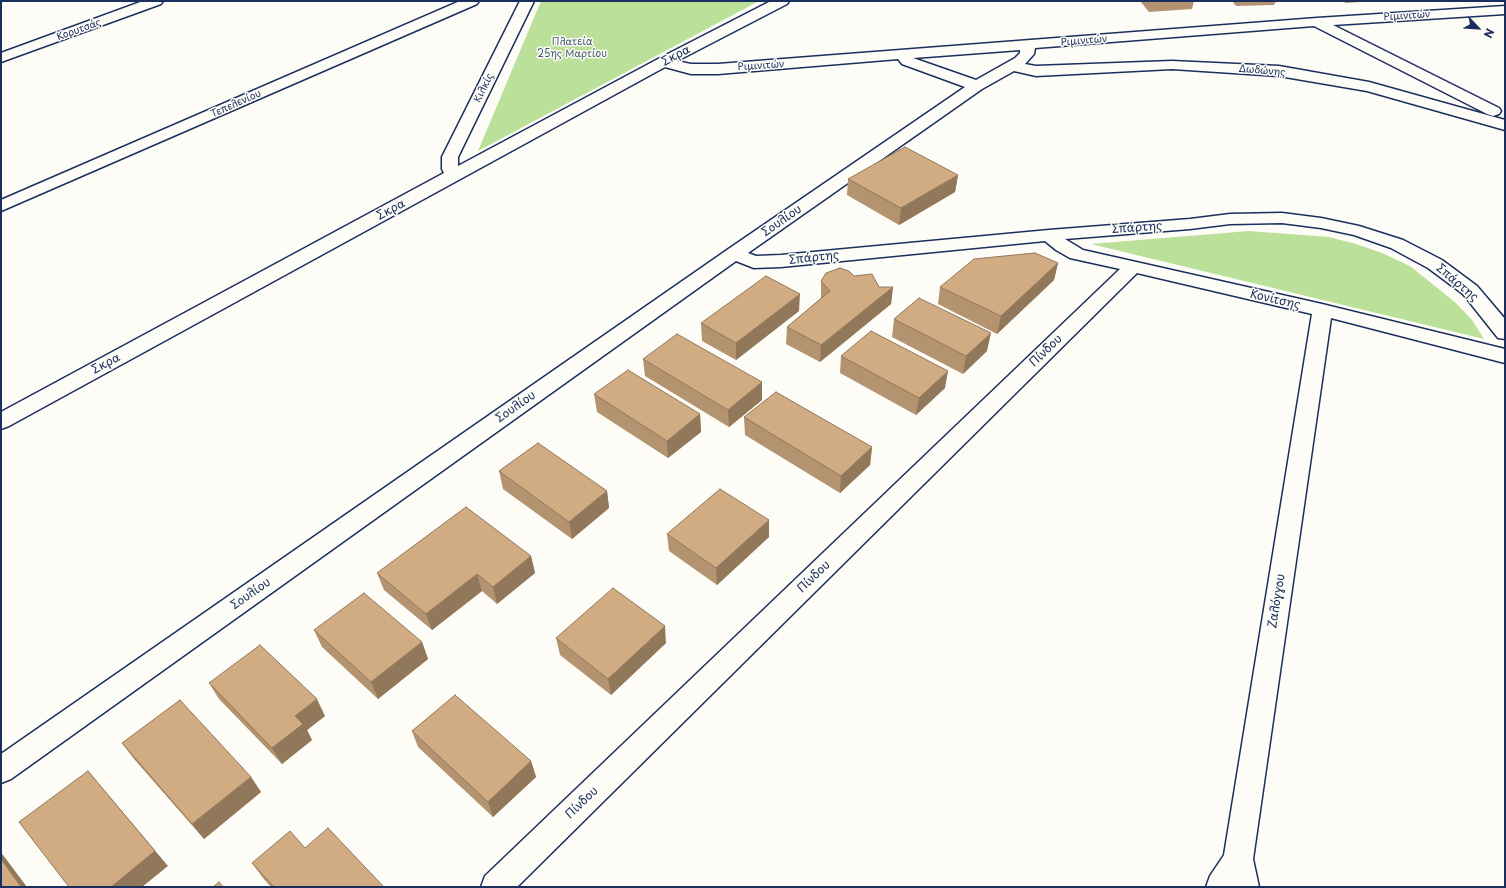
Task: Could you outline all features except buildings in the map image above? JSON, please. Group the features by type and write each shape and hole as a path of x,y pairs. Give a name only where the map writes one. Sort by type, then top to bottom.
{"street":[{"name":"Κορυτσάς","path":"1,58 156,1"},
{"name":"Τεπελενίου","path":"1,206 472,1"},
{"name":"Κιλκίς","path":"454,175 450,169 450,157 527,1"},
{"name":"Σκρα","path":"1,421 663,62 782,1"},
{"name":"Ριμινιτών","path":"663,62 691,69 718,69 1317,22 1505,10"},
{"path":"1317,22 1505,117"},
{"name":"Σουλίου","path":"1,770 734,254 977,86 1013,66 1027,54 1028,45"},
{"path":"902,55 907,61 977,86"},
{"name":"Δωδώνης","path":"1013,66 1036,71 1172,65 1279,72 1369,87 1505,125"},
{"name":"Σπάρτης","path":"734,254 754,262 781,261 1049,235 1190,224 1230,219 1282,218 1321,223 1359,231 1397,244 1435,264 1470,290 1502,327 1505,333"},
{"name":"Κονίτσης","path":"1049,235 1062,246 1078,254 1322,310 1505,356"},
{"name":"Πίνδου","path":"496,887 1133,267"},
{"name":"Ζαλόγγου","path":"1221,887 1241,873 1322,310"}],"green space":[{"name":"Πλατεία 25ης Μαρτίου","path":"541,1 759,1 478,151"},
{"path":"1249,231 1329,237 1382,253 1410,266 1456,303 1472,320 1484,339 1091,244"}]}
